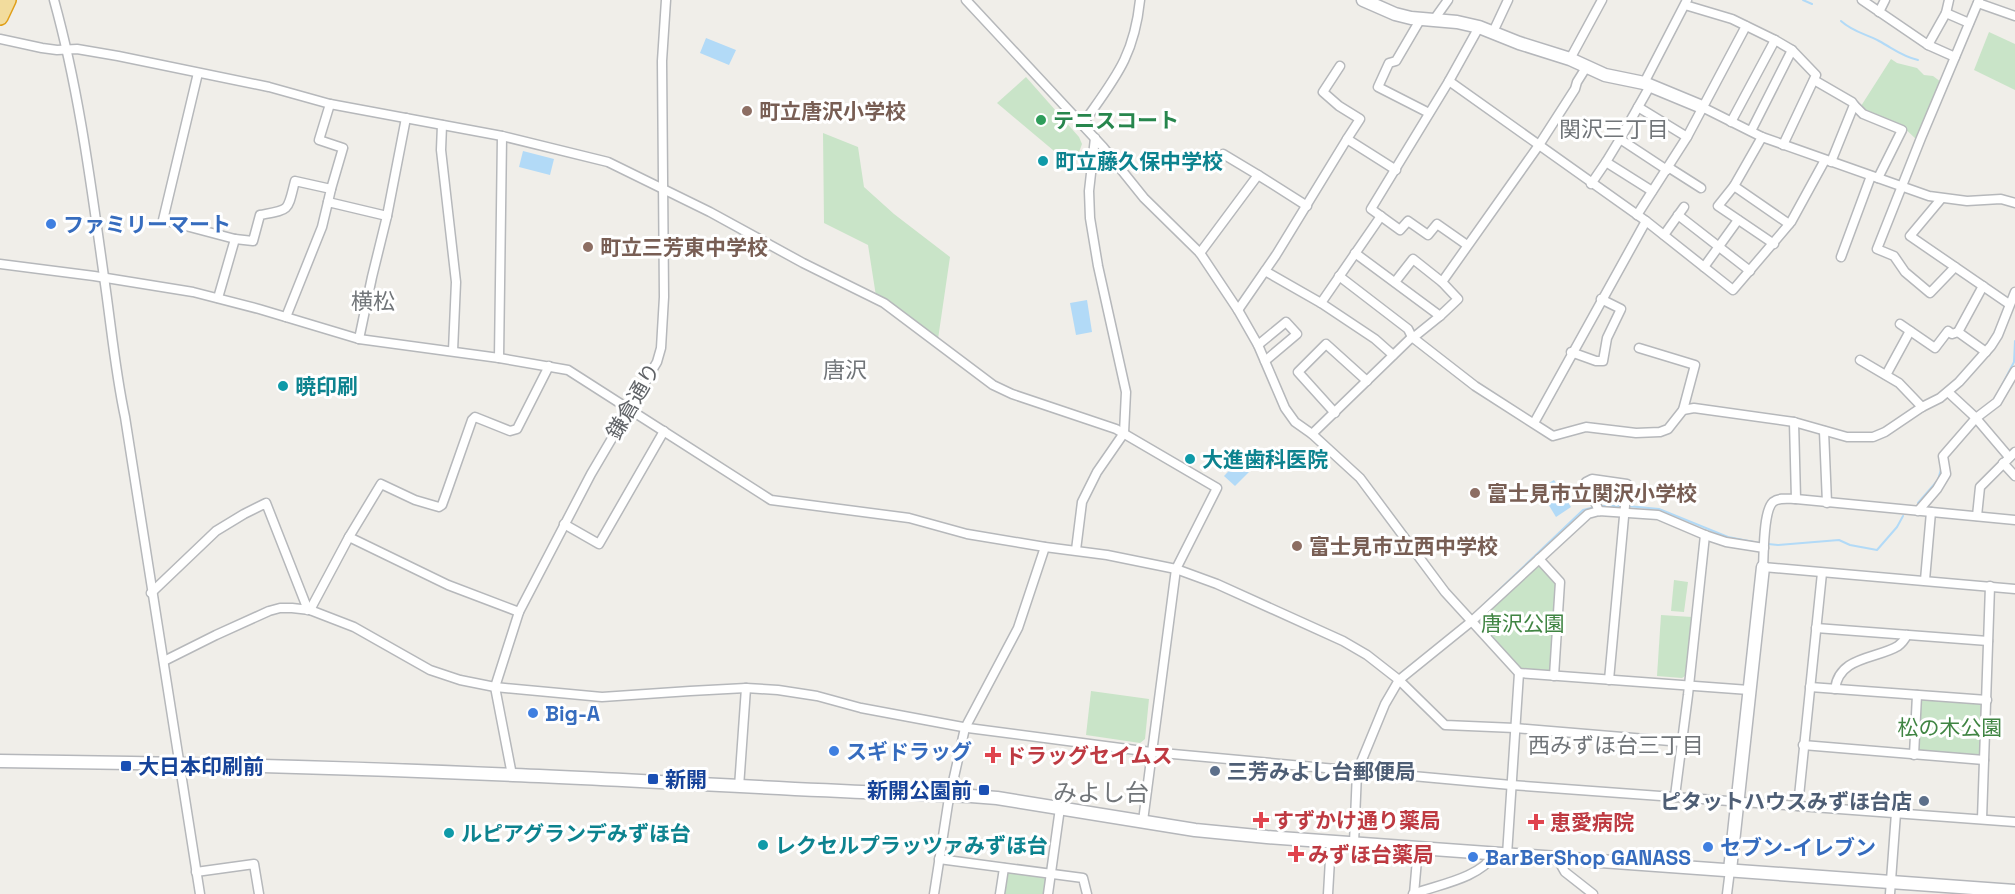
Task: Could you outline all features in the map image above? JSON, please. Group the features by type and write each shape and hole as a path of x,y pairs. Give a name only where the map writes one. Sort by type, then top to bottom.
{"highway":[{"path":"0,17 8,0"}],"street":[{"path":"54,0 68,49 105,278 119,391 181,763 200,894"},
{"name":"鎌倉通り","path":"512,775 495,687 519,612 591,474 657,362 661,348 664,297 662,61 666,0"},
{"path":"966,0 1095,138 1144,198 1200,253 1258,345 1285,408 1295,422 1312,434 1360,478 1432,576 1519,673 1749,690"},
{"path":"1082,125 1122,68 1135,35 1140,0"},
{"path":"1363,0 1389,5 1427,20 1457,22 1479,27 1570,59 1605,75 1647,84 1702,107 1762,137 1941,199 1967,201 2001,199 2015,202"},
{"path":"1429,113 1378,87 1389,63 1396,61 1427,20 1448,0"},
{"path":"1493,32 1508,0"},
{"path":"1570,59 1602,0"},
{"path":"1862,0 1928,45 1955,57"},
{"path":"1879,12 1885,0"},
{"path":"1928,45 1946,13 1949,0"},
{"path":"1592,184 1638,107 1686,1 1732,19 1775,40 1792,50 1816,75 1783,144"},
{"path":"1955,267 1930,293 1905,272 1894,256 1877,249 1901,186 1979,2 2015,16"},
{"path":"1946,13 1969,22"},
{"path":"1637,216 1687,137 1746,26"},
{"path":"1467,245 1437,224 1428,235 1408,221 1400,230 1371,209 1479,27"},
{"path":"0,39 42,48 77,49 118,56 297,94 330,104 502,136 608,162 884,303 993,385 1012,394 1087,418 1124,433 1217,488 1176,569 1143,821"},
{"path":"1731,122 1775,40"},
{"path":"1751,131 1792,50"},
{"path":"1238,310 1360,119 1339,106 1323,92 1340,66"},
{"path":"1442,282 1539,145 1587,66"},
{"path":"198,73 162,220 235,239 253,241 260,215 285,210 289,207 295,181 331,189"},
{"path":"1814,80 1852,102 1863,114 1902,130 1874,177 1841,257"},
{"path":"1449,81 1646,221 1733,290 1800,210 1828,161 1854,105"},
{"path":"286,317 322,227 343,148 319,140 330,104"},
{"path":"1638,107 1687,137"},
{"path":"359,339 387,216 406,118"},
{"path":"442,125 441,150 456,282 453,351"},
{"path":"499,358 502,136"},
{"path":"1762,137 1734,186 1718,206 1774,243"},
{"path":"1076,550 1082,502 1097,472 1124,433 1126,393 1098,266 1090,218 1089,191 1095,138"},
{"path":"1347,139 1396,170"},
{"path":"1620,139 1701,188"},
{"path":"1223,154 1306,206"},
{"path":"1606,162 1652,191"},
{"path":"1200,253 1258,175"},
{"path":"1734,186 1790,224"},
{"path":"1941,199 1910,236 2009,304"},
{"path":"328,202 387,216"},
{"path":"1664,235 1684,207"},
{"path":"1678,215 1750,271"},
{"path":"1321,303 1382,216"},
{"path":"1704,267 1738,220"},
{"path":"1534,423 1571,352 1646,221"},
{"path":"218,298 235,239"},
{"path":"1355,253 1440,316"},
{"path":"1312,434 1393,355 1458,299 1442,282 1413,259 1395,282"},
{"path":"0,264 105,278 218,298 359,339 568,369 771,500 909,518 968,534 1044,548 1076,550 1176,569 1322,630 1367,655 1399,680 1445,725 1515,728 1682,742"},
{"path":"1265,271 1321,303 1374,339 1393,355"},
{"path":"1339,276 1408,329 1413,337 1475,386 1553,436 1586,427 1636,434 1668,429 1683,410 1695,365 1639,348"},
{"path":"1900,324 1935,348 1948,331 1952,334 1958,332 1983,286"},
{"path":"1683,410 1694,408 1794,422 1857,438 1873,437 1885,432 1948,392 1986,352 1998,334 2015,292"},
{"path":"1571,352 1596,361 1603,361 1607,338 1622,309 1601,298"},
{"path":"1258,345 1286,322 1297,334 1265,361"},
{"path":"1886,375 1910,331"},
{"path":"1958,332 1986,352"},
{"path":"1335,413 1298,372 1326,344 1367,381"},
{"path":"1860,360 1899,383 1922,407"},
{"path":"309,610 381,483 415,500 439,507 442,505 472,420 475,417 510,431 517,429 549,366"},
{"path":"1918,511 1937,489 1946,474 1943,456 1974,417 1997,402 2014,375"},
{"path":"1948,392 1974,417 2009,457 2015,476"},
{"path":"1794,422 1796,499"},
{"path":"564,524 599,544 664,431"},
{"path":"1824,431 1827,503"},
{"path":"1977,516 1980,487 2009,457"},
{"path":"1598,507 1587,482 1593,479 1627,484 1609,680"},
{"path":"1727,894 1764,545 1768,512 1773,502 1796,499 2015,520"},
{"path":"151,593 216,531 266,503 309,610"},
{"path":"1354,843 1357,772 1385,704 1399,680 1472,621 1588,514 1598,507 1625,508 1658,515 1726,542 1764,545"},
{"path":"1925,580 1931,512"},
{"path":"1675,796 1705,535"},
{"path":"349,537 448,585 519,612"},
{"path":"934,894 965,728 1018,628 1044,548"},
{"path":"1539,559 1560,582 1554,676"},
{"path":"1763,567 2015,589"},
{"path":"1798,806 1822,573"},
{"path":"1982,819 1990,586"},
{"path":"164,661 269,611 280,608 309,610 354,627 430,670 460,680 495,687 602,697 746,688 778,690 817,696 861,708 965,728 1151,752 1510,785 2015,822"},
{"path":"1816,628 1988,641"},
{"path":"1835,689 1840,675 1853,663 1897,646 1907,635"},
{"path":"1418,848 1414,894 1461,878 1488,864 1501,854 1510,785 1519,673"},
{"path":"1810,687 1987,700"},
{"path":"739,787 746,688"},
{"path":"1914,755 1917,695"},
{"path":"1803,745 1984,760"},
{"path":"0,760 181,763 512,775 997,798 1195,830 1331,842 1730,870 1891,888 2015,891"},
{"path":"1048,894 1060,808"},
{"path":"1891,888 1896,813"},
{"path":"1328,894 1331,842"},
{"path":"1557,858 1565,872 1593,894"},
{"path":"939,859 1083,878 1087,894"},
{"path":"196,872 254,864 259,894"},
{"path":"1000,894 1004,868"}],"green space":[{"path":"1989,32 2015,44 2015,90 1974,70"},
{"path":"1891,59 1897,63 1917,68 1924,75 1933,76 1941,82 1917,140 1900,124 1861,106"},
{"name":"テニスコート","path":"1026,77 1079,137 1082,144 1078,155 1067,158 1060,156 997,103"},
{"path":"823,133 858,147 864,187 894,214 950,257 938,339 876,296 868,245 824,223"},
{"name":"唐沢公園","path":"1538,563 1557,584 1552,669 1549,672 1521,668 1478,623 1479,619"},
{"path":"1674,580 1688,582 1684,612 1671,611"},
{"path":"1661,615 1692,617 1685,676 1682,678 1657,676"},
{"path":"1091,691 1149,699 1145,739 1140,743 1086,735"},
{"name":"松の木公園","path":"1922,699 1980,703 1983,706 1981,752 1978,755 1919,751 1917,749"},
{"path":"1010,872 1043,876 1046,881 1044,894 1005,894 1007,875"}],"water":[{"path":"706,38 736,50 729,65 700,53"},
{"path":"523,151 554,159 550,175 519,167"},
{"path":"1087,300 1092,332 1076,335 1070,303"},
{"path":"1246,453 1257,464 1235,486 1224,476"},
{"path":"1554,480 1571,507 1556,517 1539,489"}],"waterway":[{"path":"1803,0 1812,4"},
{"path":"1841,21 1850,28 1918,60"},
{"path":"2001,387 2014,362 2015,341"},
{"path":"1918,503 1938,480 1941,469"},
{"path":"1600,506 1621,506"},
{"path":"1627,506 1659,509 1728,537 1759,543"},
{"path":"1478,610 1583,510 1595,507"},
{"path":"1768,544 1839,540 1850,545 1877,550 1897,527 1903,516"},
{"path":"1400,674 1416,661"}],"place":[{"name":"町立唐沢小学校","path":"747,111"},
{"name":"テニスコート","path":"1041,120"},
{"name":"町立藤久保中学校","path":"1043,161"},
{"name":"ファミリーマート","path":"51,224"},
{"name":"町立三芳東中学校","path":"588,247"},
{"name":"暁印刷","path":"283,386"},
{"name":"大進歯科医院","path":"1190,459"},
{"name":"富士見市立関沢小学校","path":"1475,493"},
{"name":"富士見市立西中学校","path":"1297,546"},
{"name":"Big-A","path":"533,713"},
{"name":"スギドラッグ","path":"834,751"},
{"name":"ドラッグセイムス","path":"993,755"},
{"name":"大日本印刷前","path":"126,766"},
{"name":"三芳みよし台郵便局","path":"1215,771"},
{"name":"新開","path":"653,779"},
{"name":"新開公園前","path":"984,790"},
{"name":"ピタットハウスみずほ台店","path":"1924,801"},
{"name":"すずかけ通り薬局","path":"1261,820"},
{"name":"恵愛病院","path":"1536,822"},
{"name":"ルピアグランデみずほ台","path":"449,833"},
{"name":"レクセルプラッツァみずほ台","path":"763,845"},
{"name":"セブン-イレブン","path":"1708,847"},
{"name":"みずほ台薬局","path":"1296,854"},
{"name":"BarBerShop GANASS","path":"1473,857"}],"district":[{"name":"関沢三丁目","path":"1614,129"},
{"name":"横松","path":"373,301"},
{"name":"唐沢","path":"845,370"},
{"name":"西みずほ台三丁目","path":"1616,745"},
{"name":"みよし台","path":"1101,792"}]}
